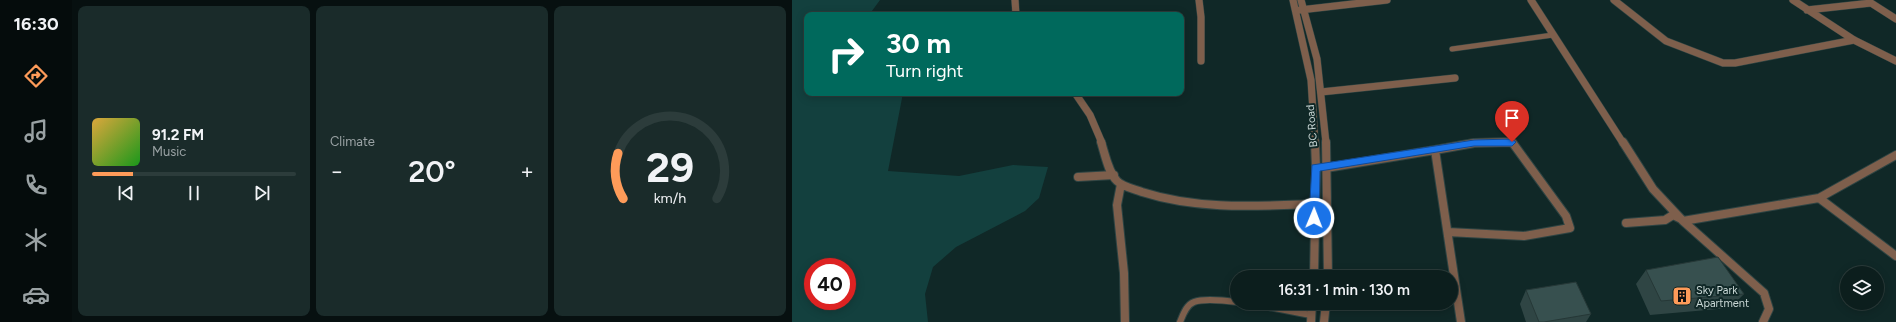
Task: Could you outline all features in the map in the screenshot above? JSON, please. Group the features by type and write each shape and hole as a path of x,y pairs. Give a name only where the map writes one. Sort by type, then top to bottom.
{"street":[{"path":"1016,0 1016,12"},
{"path":"1199,0 1201,17 1201,61"},
{"name":"BC Road","path":"1293,0 1300,10 1315,48 1321,92 1327,150 1328,270"},
{"name":"BC Road","path":"1301,0 1300,10 1311,80 1316,168 1314,204 1314,270"},
{"path":"1300,10 1387,0"},
{"path":"1532,0 1652,189 1683,220 1764,293 1769,309 1763,322"},
{"path":"1614,0 1630,10 1662,39 1723,62 1735,63 1854,40"},
{"path":"1793,0 1854,40 1896,61"},
{"path":"1807,10 1870,3 1896,19"},
{"path":"1888,57 1896,53"},
{"path":"1321,92 1455,78"},
{"path":"1078,96 1084,103 1097,131 1114,175 1122,184 1144,193 1198,205 1248,207 1314,204"},
{"path":"1316,168 1326,168 1474,143 1512,142 1566,216 1570,228 1524,236 1448,232"},
{"path":"1436,150 1461,322"},
{"path":"1626,223 1665,220 1673,215 1683,220 1819,198 1896,155"},
{"path":"1078,177 1114,175"},
{"path":"1122,184 1117,205 1124,273 1125,322"},
{"path":"1819,198 1896,256"},
{"path":"1324,322 1325,310"}],"lane":[{"path":"1452,49 1553,35"},
{"path":"1180,322 1184,311 1193,303 1212,299 1311,319"}],"shaded area":[{"path":"792,0 880,0 871,12 804,12 804,96 902,96 888,171 959,176 1013,165 1048,167 1039,198 1025,211 956,247 933,267 925,294 928,322 792,322"}],"building":[{"path":"1718,257 1744,294 1661,301 1646,270"},
{"path":"1576,282 1591,314 1539,322 1526,290"}],"place":[{"name":"Sky Park Apartment","path":"1682,296"}],"route":[{"path":"1314,218 1316,168 1326,168 1474,143 1512,142"}]}
